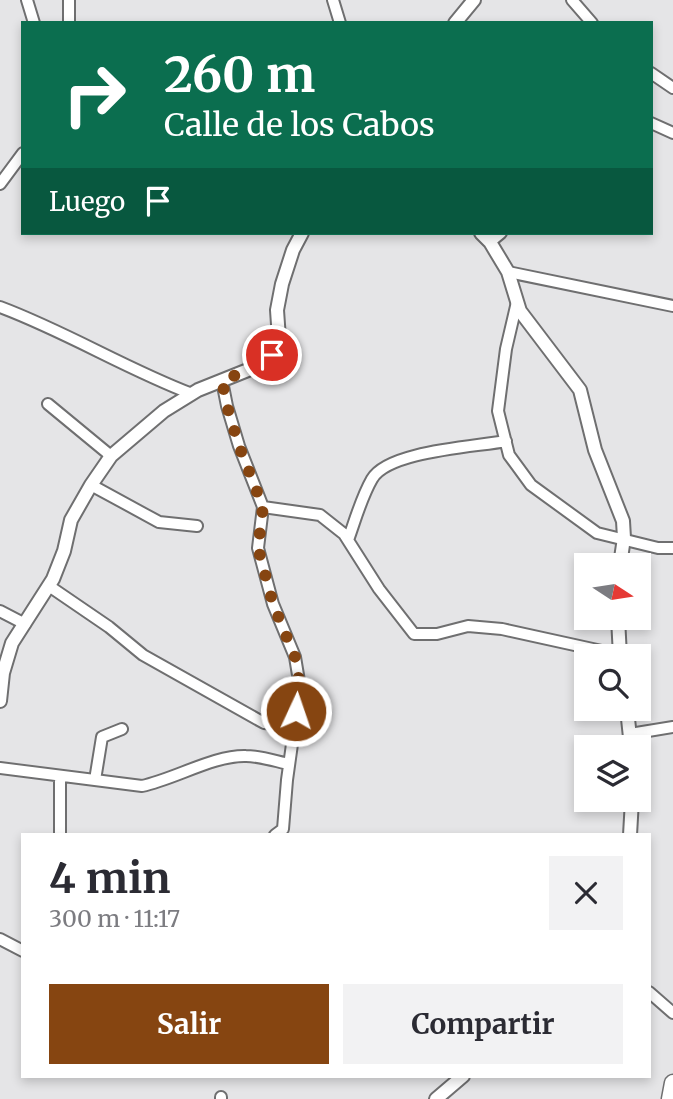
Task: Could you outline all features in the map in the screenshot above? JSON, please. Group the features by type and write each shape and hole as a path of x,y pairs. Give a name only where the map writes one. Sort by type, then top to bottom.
{"main road":[{"path":"670,1099 673,1083"}],"street":[{"path":"27,0 33,21"},
{"path":"69,0 69,21"},
{"path":"333,0 339,21"},
{"path":"457,21 474,0"},
{"path":"572,0 588,21"},
{"path":"653,74 673,88"},
{"path":"653,124 673,133"},
{"path":"0,184 21,156"},
{"path":"0,702 3,673 12,643 49,586 64,551 71,520 91,485 111,456 164,411 192,394 248,370 272,355 279,339 277,310 282,284 301,235"},
{"path":"491,236 508,272 520,311 580,390 595,450 622,520 624,538 622,553"},
{"path":"508,272 673,306"},
{"path":"517,302 499,392 498,411 509,454 531,485 597,533 657,548 673,548"},
{"path":"0,307 45,324 164,383 192,394"},
{"path":"222,381 239,446 263,507 258,548 273,604 295,657 300,687 283,829 278,833"},
{"path":"48,404 111,456"},
{"path":"348,540 373,477 392,463 428,452 506,442"},
{"path":"91,485 159,522 197,526"},
{"path":"263,507 320,514 344,534 379,589 414,634 437,634 468,626 502,629 574,645"},
{"path":"49,586 109,627 143,655 264,723 294,726"},
{"path":"1,614 25,624"},
{"path":"648,735 673,727"},
{"path":"95,779 102,737 122,729"},
{"path":"0,768 142,786 231,757 248,756 289,764"},
{"path":"60,777 60,833"},
{"path":"630,833 631,812"},
{"path":"0,939 21,950"},
{"path":"651,994 673,1013"},
{"path":"436,1099 461,1078"}],"route":[{"path":"272,355 248,370 222,381 239,446 263,507 258,548 273,604 295,657 300,687 296,711"}]}
